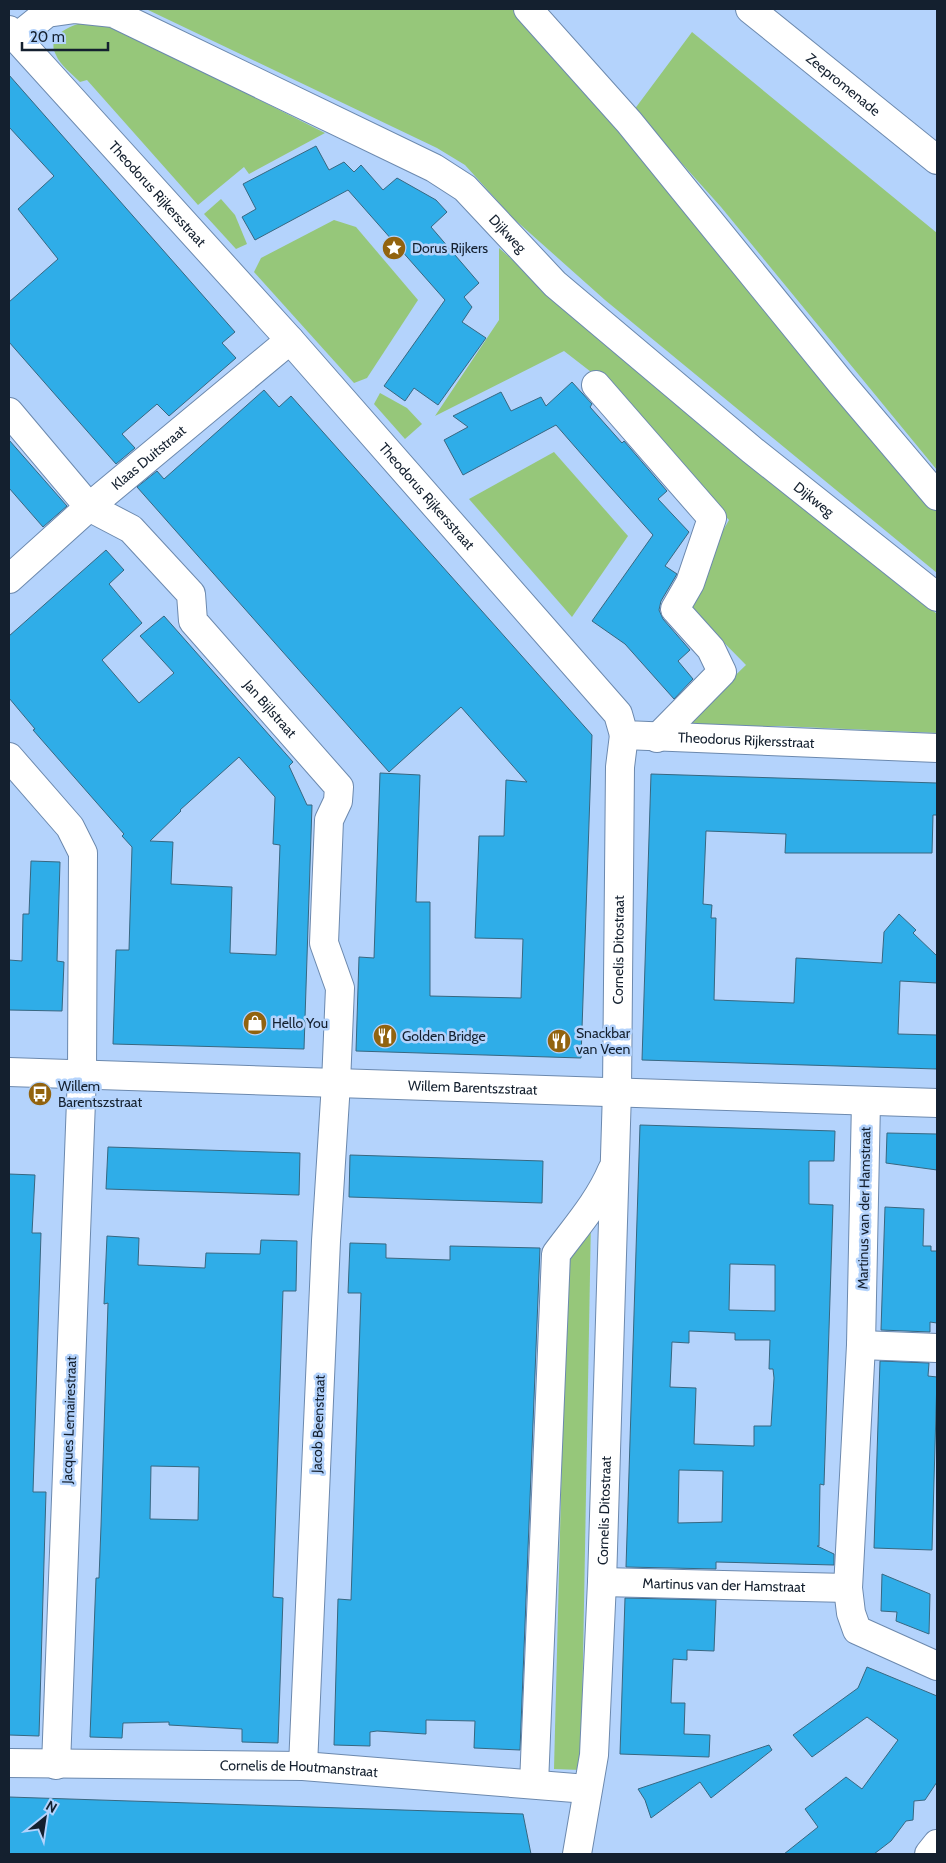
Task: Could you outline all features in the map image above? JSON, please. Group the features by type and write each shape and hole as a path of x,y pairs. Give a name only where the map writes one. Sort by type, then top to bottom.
{"street":[{"name":"Dijkweg","path":"12,34 47,13 75,9 113,13 434,168 465,188 554,284 752,450 937,597"},
{"path":"528,9 629,122 842,384 937,496"},
{"name":"Zeepromenade","path":"750,9 937,160"},
{"name":"Theodorus Rijkersstraat","path":"12,34 290,340 618,714 624,736 937,748"},
{"name":"Klaas Duitstraat","path":"9,579 89,507 290,340"},
{"path":"596,385 712,518 690,582 675,609 711,649 722,672 657,738"},
{"name":"Jan Bijlstraat","path":"9,412 89,507 131,529 191,594 193,621 339,787 338,801 329,820 324,942 340,988 336,1083"},
{"name":"Cornelis Ditostraat","path":"577,1854 594,1755 602,1582 617,1091 620,767 624,736"},
{"name":"Jacques Lemairestraat","path":"9,757 70,827 83,853 82,1074 56,1765"},
{"name":"Willem Barentszstraat","path":"9,1072 937,1103"},
{"name":"Jacob Beenstraat","path":"303,1766 326,1241 336,1083"},
{"name":"Martinus van der Hamstraat","path":"866,1101 861,1344 848,1588 851,1613 857,1630 937,1666"},
{"name":"Cornelis Ditostraat","path":"534,1784 556,1254 586,1210 602,1194 615,1164"},
{"path":"861,1344 937,1348"},
{"name":"Martinus van der Hamstraat","path":"602,1582 848,1588"},
{"name":"Cornelis de Houtmanstraat","path":"9,1764 303,1766 587,1789"},
{"path":"929,1854 937,1844"}],"green space":[{"path":"146,9 518,9 657,169 937,511 937,573 605,300 513,218 465,165 437,148"},
{"path":"81,23 110,25 325,133 249,174 244,167 198,205 87,80 80,82 58,59 54,49 56,38 64,30"},
{"path":"692,32 937,233 937,470 721,207 634,110"},
{"path":"221,199 235,215 247,244 236,249 204,214"},
{"path":"334,220 356,227 418,300 367,378 354,383 254,272 261,258"},
{"path":"499,248 611,346 937,614 937,733 779,726 683,726 746,665 683,601 729,520 604,382 564,351 435,416 499,320"},
{"path":"380,393 407,408 422,424 405,439 374,404"},
{"path":"554,452 628,536 572,617 469,499"},
{"path":"591,1219 581,1770 554,1769 567,1258"}],"building":[{"path":"9,75 235,332 222,343 236,358 169,416 157,404 122,434 135,448 116,464 9,342 9,302 58,259 18,209 54,176 9,127"},
{"path":"316,146 329,170 344,162 354,172 361,165 383,190 397,178 436,200 447,212 431,227 479,283 464,297 472,307 462,322 486,338 438,405 414,388 405,401 384,386 445,300 348,190 255,240 242,217 256,209 243,184"},
{"path":"572,382 592,404 590,407 622,443 624,441 667,491 658,499 689,532 665,566 677,574 661,601 659,610 663,619 690,650 678,661 693,679 674,699 625,644 592,621 653,535 556,425 463,475 444,440 468,427 453,416 501,392 511,411 541,397 546,406"},
{"path":"264,390 279,407 291,396 592,735 581,1058 356,1051 359,957 374,958 380,773 420,775 416,902 430,902 430,996 521,998 523,939 475,938 479,836 504,836 506,780 527,782 461,707 389,772 137,487 157,471 164,479"},
{"path":"9,440 67,506 43,527 9,488"},
{"path":"106,550 124,570 109,584 142,623 102,660 139,703 174,673 140,636 164,616 293,762 289,766 307,805 312,805 304,1049 113,1044 116,950 129,950 132,847 122,836 124,834 33,730 35,729 9,698 9,636","holes":["239,757 275,797 273,844 280,845 276,955 230,953 232,887 171,884 173,842 150,841 180,810"]},
{"path":"651,774 937,783 937,815 933,815 932,853 785,853 786,834 706,831 703,904 712,905 711,918 716,918 714,1000 794,1003 796,958 882,963 884,932 899,914 916,930 913,933 937,956 937,983 900,981 898,1034 937,1035 937,1069 642,1060"},
{"path":"31,861 60,862 57,961 64,962 62,1011 9,1010 9,960 22,961 23,914 29,914"},
{"path":"640,1125 835,1131 834,1161 809,1161 809,1204 833,1205 824,1485 820,1484 819,1546 817,1546 834,1554 834,1565 716,1562 716,1569 626,1567","holes":["730,1264 775,1265 775,1311 729,1310","689,1331 735,1333 735,1340 770,1340 769,1369 773,1369 774,1378 771,1426 754,1426 754,1446 694,1444 696,1388 670,1387 672,1342 689,1343","679,1470 723,1471 722,1522 678,1523"]},
{"path":"887,1133 937,1134 937,1170 886,1163"},
{"path":"108,1147 300,1153 299,1195 106,1189"},
{"path":"350,1155 543,1161 542,1203 349,1197"},
{"path":"9,1174 35,1175 32,1233 41,1233 33,1492 46,1492 39,1736 9,1735"},
{"path":"885,1207 924,1209 923,1246 931,1246 931,1251 937,1251 937,1323 930,1322 930,1332 881,1330"},
{"path":"107,1236 139,1238 138,1265 205,1268 206,1253 260,1254 261,1240 297,1241 296,1291 283,1291 273,1597 283,1598 278,1743 242,1742 242,1729 169,1725 169,1722 123,1723 122,1738 90,1737 96,1578 99,1578 101,1526 108,1303 104,1304","holes":["151,1466 199,1467 198,1520 150,1519"]},
{"path":"350,1243 386,1244 386,1258 450,1260 450,1246 540,1248 520,1750 474,1748 475,1721 426,1720 426,1734 377,1731 370,1732 370,1746 334,1745 338,1599 351,1600 361,1293 348,1293"},
{"path":"880,1361 929,1363 928,1376 937,1377 932,1550 874,1548"},
{"path":"882,1574 930,1594 929,1634 896,1621 897,1612 881,1611"},
{"path":"625,1598 716,1600 714,1651 687,1650 687,1660 673,1659 671,1703 685,1703 684,1734 710,1735 709,1757 620,1754"},
{"path":"867,1667 937,1696 937,1782 925,1800 914,1801 913,1820 906,1821 891,1841 874,1854 784,1854 818,1827 805,1809 846,1777 862,1789 898,1740 867,1717 812,1757 793,1735 858,1688"},
{"path":"769,1745 772,1750 711,1798 700,1782 651,1818 645,1800 638,1789"},
{"path":"9,1797 523,1814 531,1854 9,1854"}],"place":[{"name":"Dorus Rijkers","path":"394,248"},
{"name":"Hello You","path":"255,1023"},
{"name":"Golden Bridge","path":"385,1036"},
{"name":"Snackbar van Veen","path":"559,1041"},
{"name":"Willem Barentszstraat","path":"40,1094"}]}
